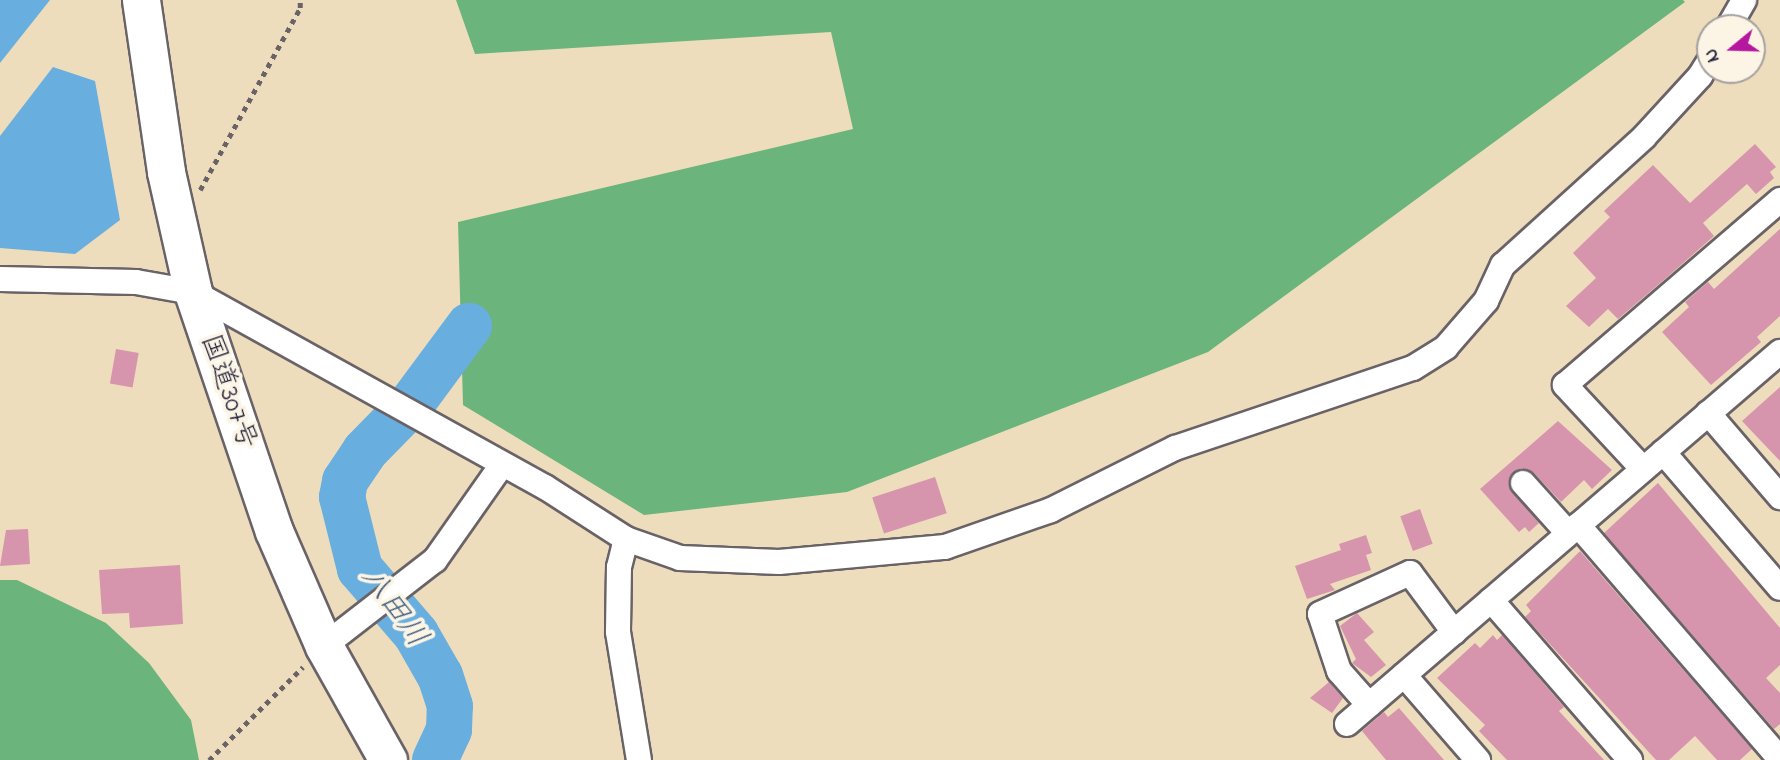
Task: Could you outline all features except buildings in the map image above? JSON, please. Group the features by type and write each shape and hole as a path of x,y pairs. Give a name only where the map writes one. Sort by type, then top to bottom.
{"highway":[{"name":"国道307号","path":"141,0 179,227 193,292 274,531 324,646 388,760"}],"street":[{"path":"0,279 136,282 193,292 626,539 680,558 779,562 945,547 1051,510 1175,448 1413,368 1446,347 1486,301 1503,265 1644,137 1696,80"},
{"path":"1643,469 1564,385 1780,200"},
{"path":"1347,724 1780,352"},
{"path":"1708,413 1780,497"},
{"path":"1663,452 1780,588"},
{"path":"324,646 435,560 501,466"},
{"path":"1523,483 1573,529 1780,759"},
{"path":"626,539 619,567 618,632 639,760"},
{"path":"1369,705 1339,671 1320,614 1410,573 1454,632"},
{"path":"1491,600 1630,760"},
{"path":"1404,675 1478,760"}],"path":[{"path":"179,227 259,85 300,0"},
{"path":"209,760 324,646"}],"green space":[{"path":"456,0 1685,2 1208,352 847,492 644,515 463,405 458,222 853,129 831,32 475,54"},
{"path":"0,580 17,580 106,623 149,663 191,720 199,760 0,760"}],"water":[{"path":"0,0 50,0 0,63"},
{"path":"53,67 95,81 120,220 75,254 0,248 0,136"}],"waterway":[{"name":"八田川","path":"435,760 449,730 450,706 440,676 416,634 360,569 342,497 345,481 365,451 412,403 469,326"}]}
